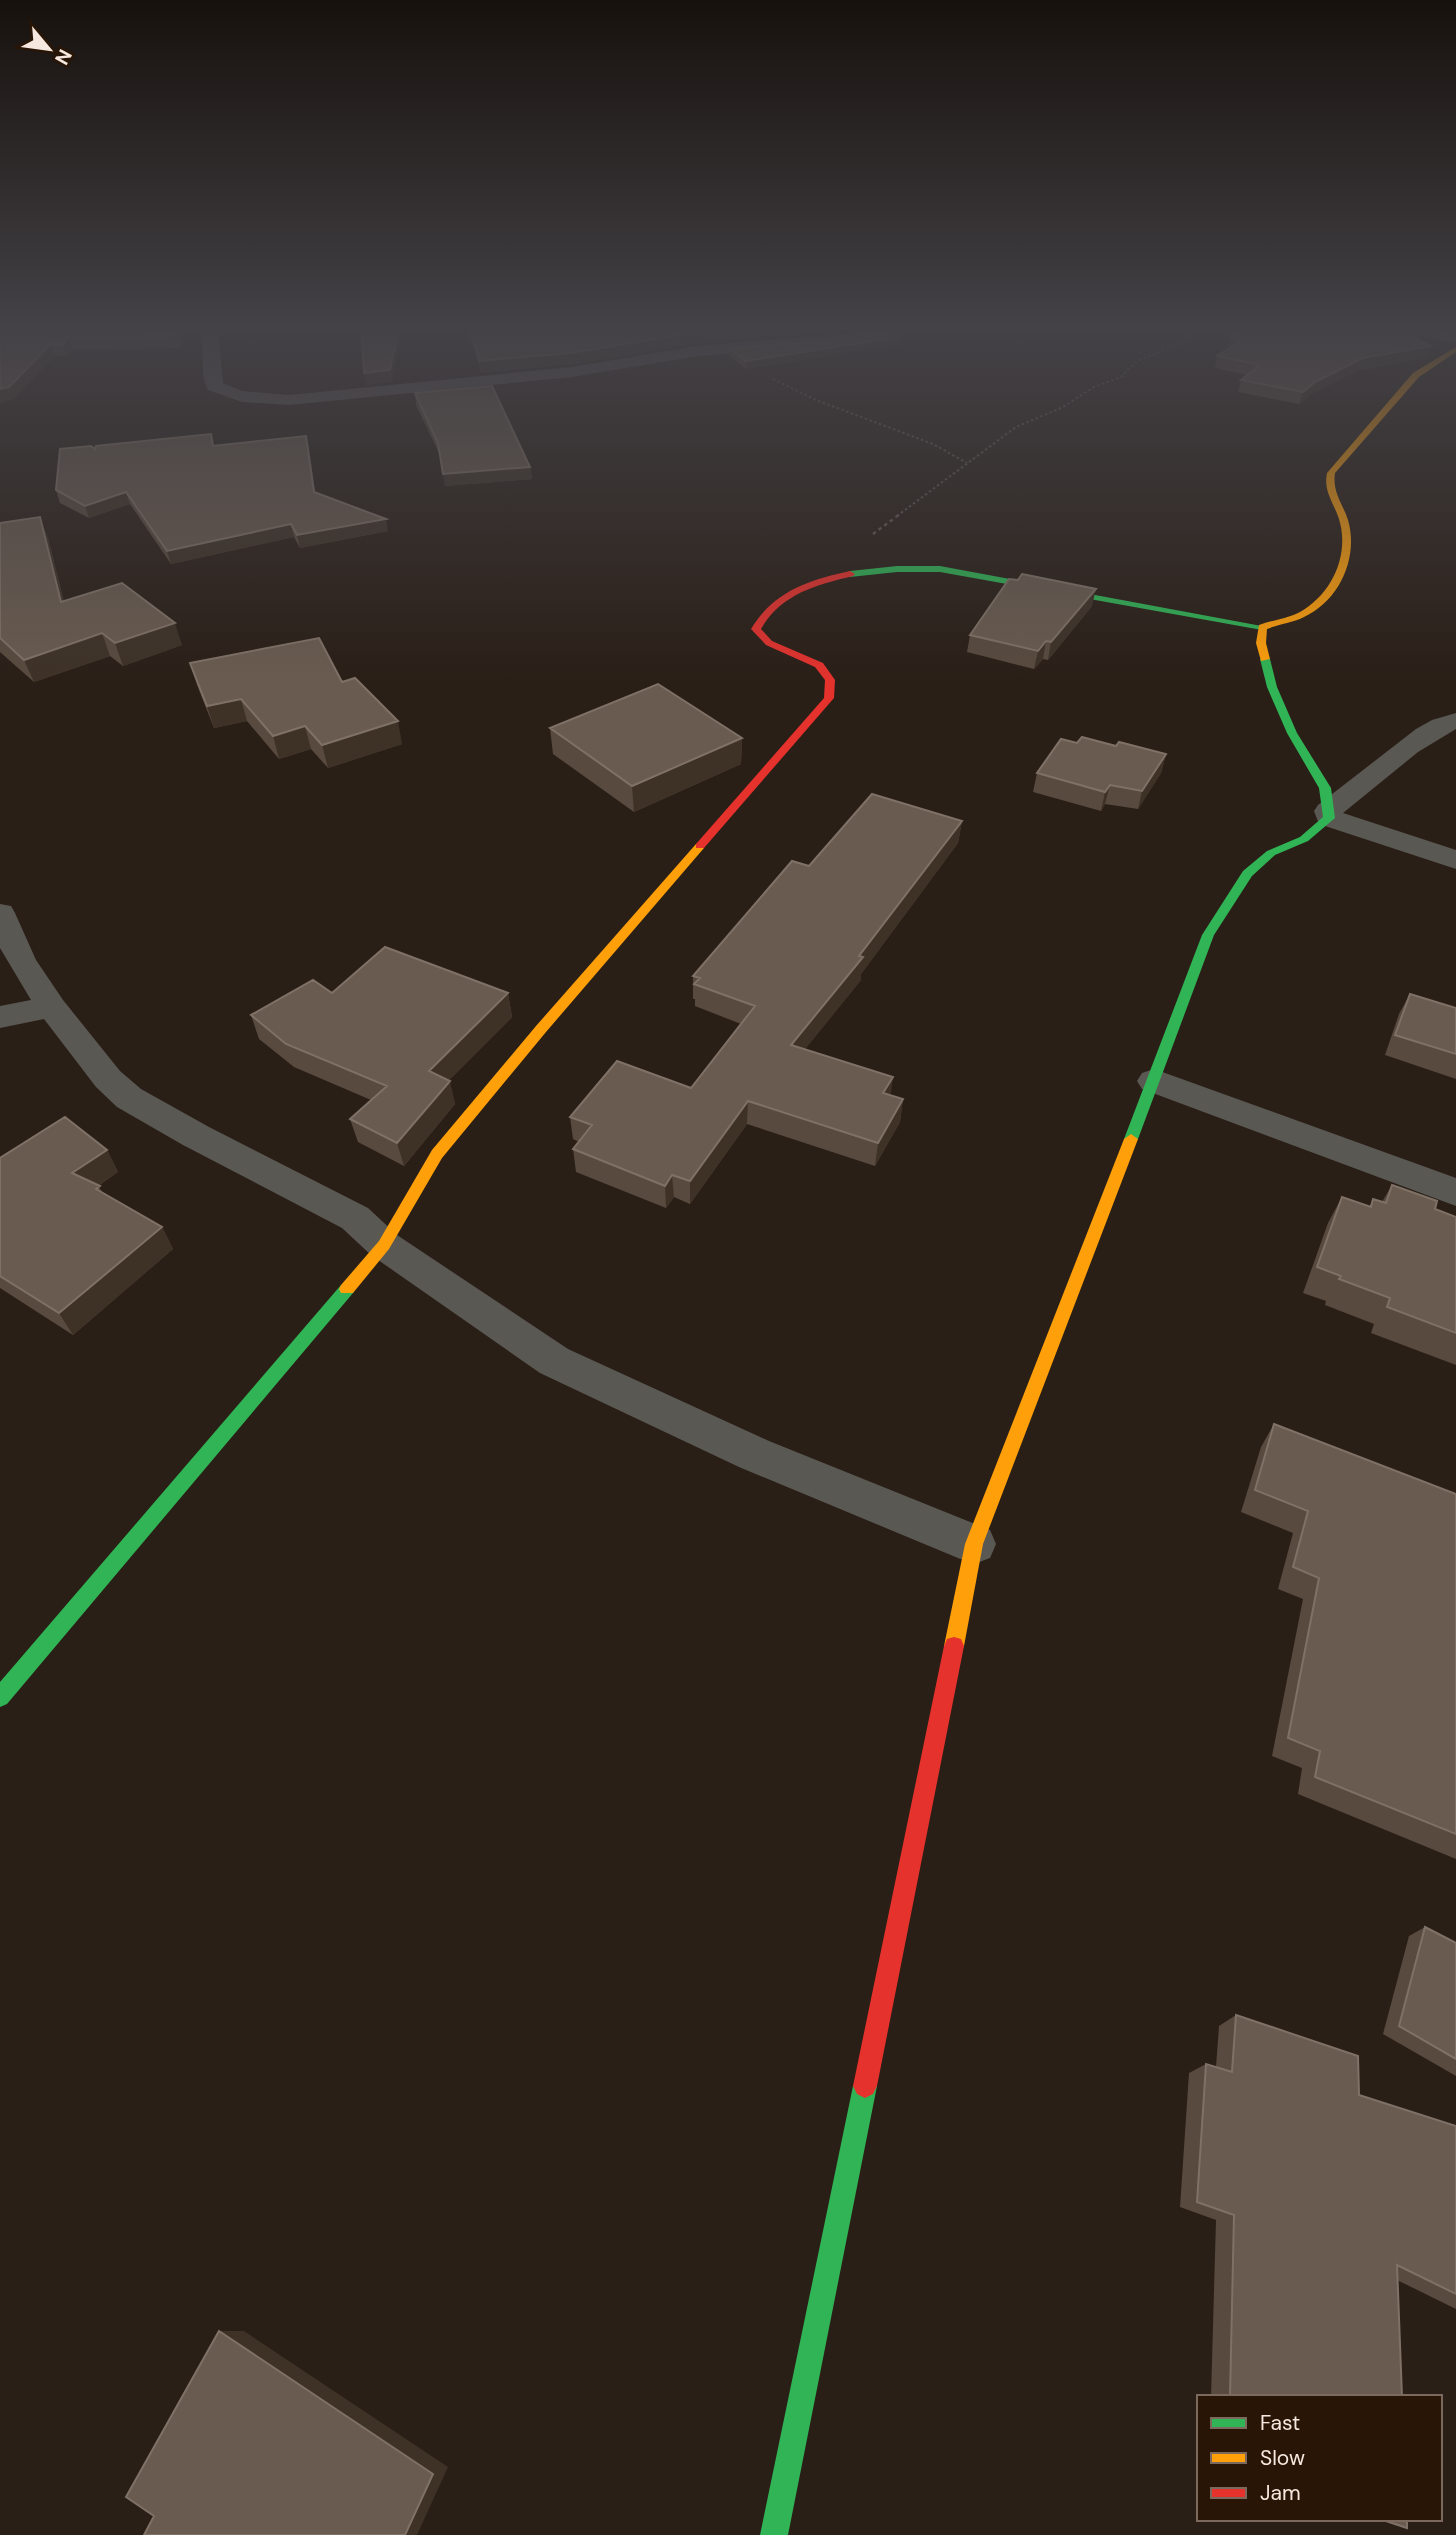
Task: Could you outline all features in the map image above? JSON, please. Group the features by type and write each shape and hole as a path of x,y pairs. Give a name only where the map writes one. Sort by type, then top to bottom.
{"street":[{"path":"0,1697 240,1418 384,1245 437,1154 594,967 829,698 830,680 819,665 769,643 756,629 765,612 779,599 801,588 846,575 903,567 940,569 1262,628 1303,614 1317,604 1342,573 1349,543 1347,528 1328,483 1331,473 1355,445"},
{"path":"1262,628 1261,643 1272,687 1292,733 1325,788 1328,815"},
{"path":"774,2535 974,1544 1154,1081 1208,934 1247,874 1271,853 1304,839 1328,815 1429,731 1456,721"},
{"path":"1328,815 1456,860"},
{"path":"0,913 21,961 52,1007 101,1070 129,1098 196,1136 355,1218 384,1245 554,1361 754,1454 974,1544"},
{"path":"0,1017 52,1007"},
{"path":"1154,1081 1456,1192"}],"path":[{"path":"940,445 967,463"},
{"path":"846,575 859,548 868,538 991,445"}],"building":[{"path":"307,445 314,492 386,519 297,535 291,524 167,551 126,492 85,506 56,490 60,449 91,446 95,449 96,446"},
{"path":"438,445 520,445 530,467 443,474"},
{"path":"40,517 61,602 122,583 175,623 115,643 102,633 24,660 0,638 0,523"},
{"path":"1022,574 1096,589 1051,642 1046,641 1038,651 970,635 1009,579 1018,580"},
{"path":"319,638 342,682 355,678 398,721 322,745 305,726 273,736 241,699 207,706 190,663"},
{"path":"658,684 742,738 632,786 550,728"},
{"path":"1082,737 1116,746 1119,742 1166,754 1142,791 1110,785 1105,792 1037,773 1061,739 1077,743"},
{"path":"872,794 962,821 859,956 863,957 791,1045 893,1077 883,1093 903,1099 878,1143 748,1101 690,1181 672,1175 665,1186 573,1149 592,1125 570,1117 617,1061 691,1088 755,1006 694,984 700,978 693,976 792,861 809,866"},
{"path":"385,947 508,993 429,1071 450,1081 397,1143 350,1119 387,1086 286,1044 251,1015 313,980 332,993"},
{"path":"1410,994 1456,1008 1456,1054 1395,1035"},
{"path":"65,1117 107,1150 72,1173 100,1186 96,1189 162,1227 59,1313 0,1276 0,1158"},
{"path":"1392,1185 1437,1201 1435,1209 1456,1217 1456,1333 1387,1307 1390,1298 1339,1279 1341,1276 1317,1267 1342,1197 1371,1207 1373,1199 1386,1203"},
{"path":"1274,1424 1456,1494 1456,1834 1315,1777 1320,1751 1288,1738 1319,1578 1293,1567 1308,1511 1255,1490"},
{"path":"1425,1927 1456,1943 1456,2059 1399,2026"},
{"path":"1236,2015 1358,2056 1359,2095 1456,2126 1456,2294 1397,2265 1402,2395 1230,2395 1234,2215 1197,2202 1206,2064 1232,2072"},
{"path":"219,2331 433,2474 405,2535 144,2535 154,2516 126,2497"},
{"path":"1386,2521 1407,2521 1407,2528"}],"traffic: fast":[{"path":"850,574 897,569 940,569 1262,627"},
{"path":"1131,1139 1208,935 1247,874 1271,853 1304,839 1329,818 1325,788 1292,733 1272,687 1265,659"},
{"path":"0,1697 347,1289"},
{"path":"774,2535 865,2086"}],"traffic: slow":[{"path":"1265,659 1261,643 1262,627 1298,616 1315,606 1341,573 1347,546 1346,532 1331,490 1330,479 1331,473 1355,445"},
{"path":"347,1289 384,1245 437,1154 700,846"},
{"path":"954,1646 974,1544 1131,1139"}],"traffic: jam":[{"path":"700,846 829,698 830,680 819,665 769,643 756,629 763,616 783,597 808,585 850,574"},
{"path":"865,2086 954,1646"}]}
